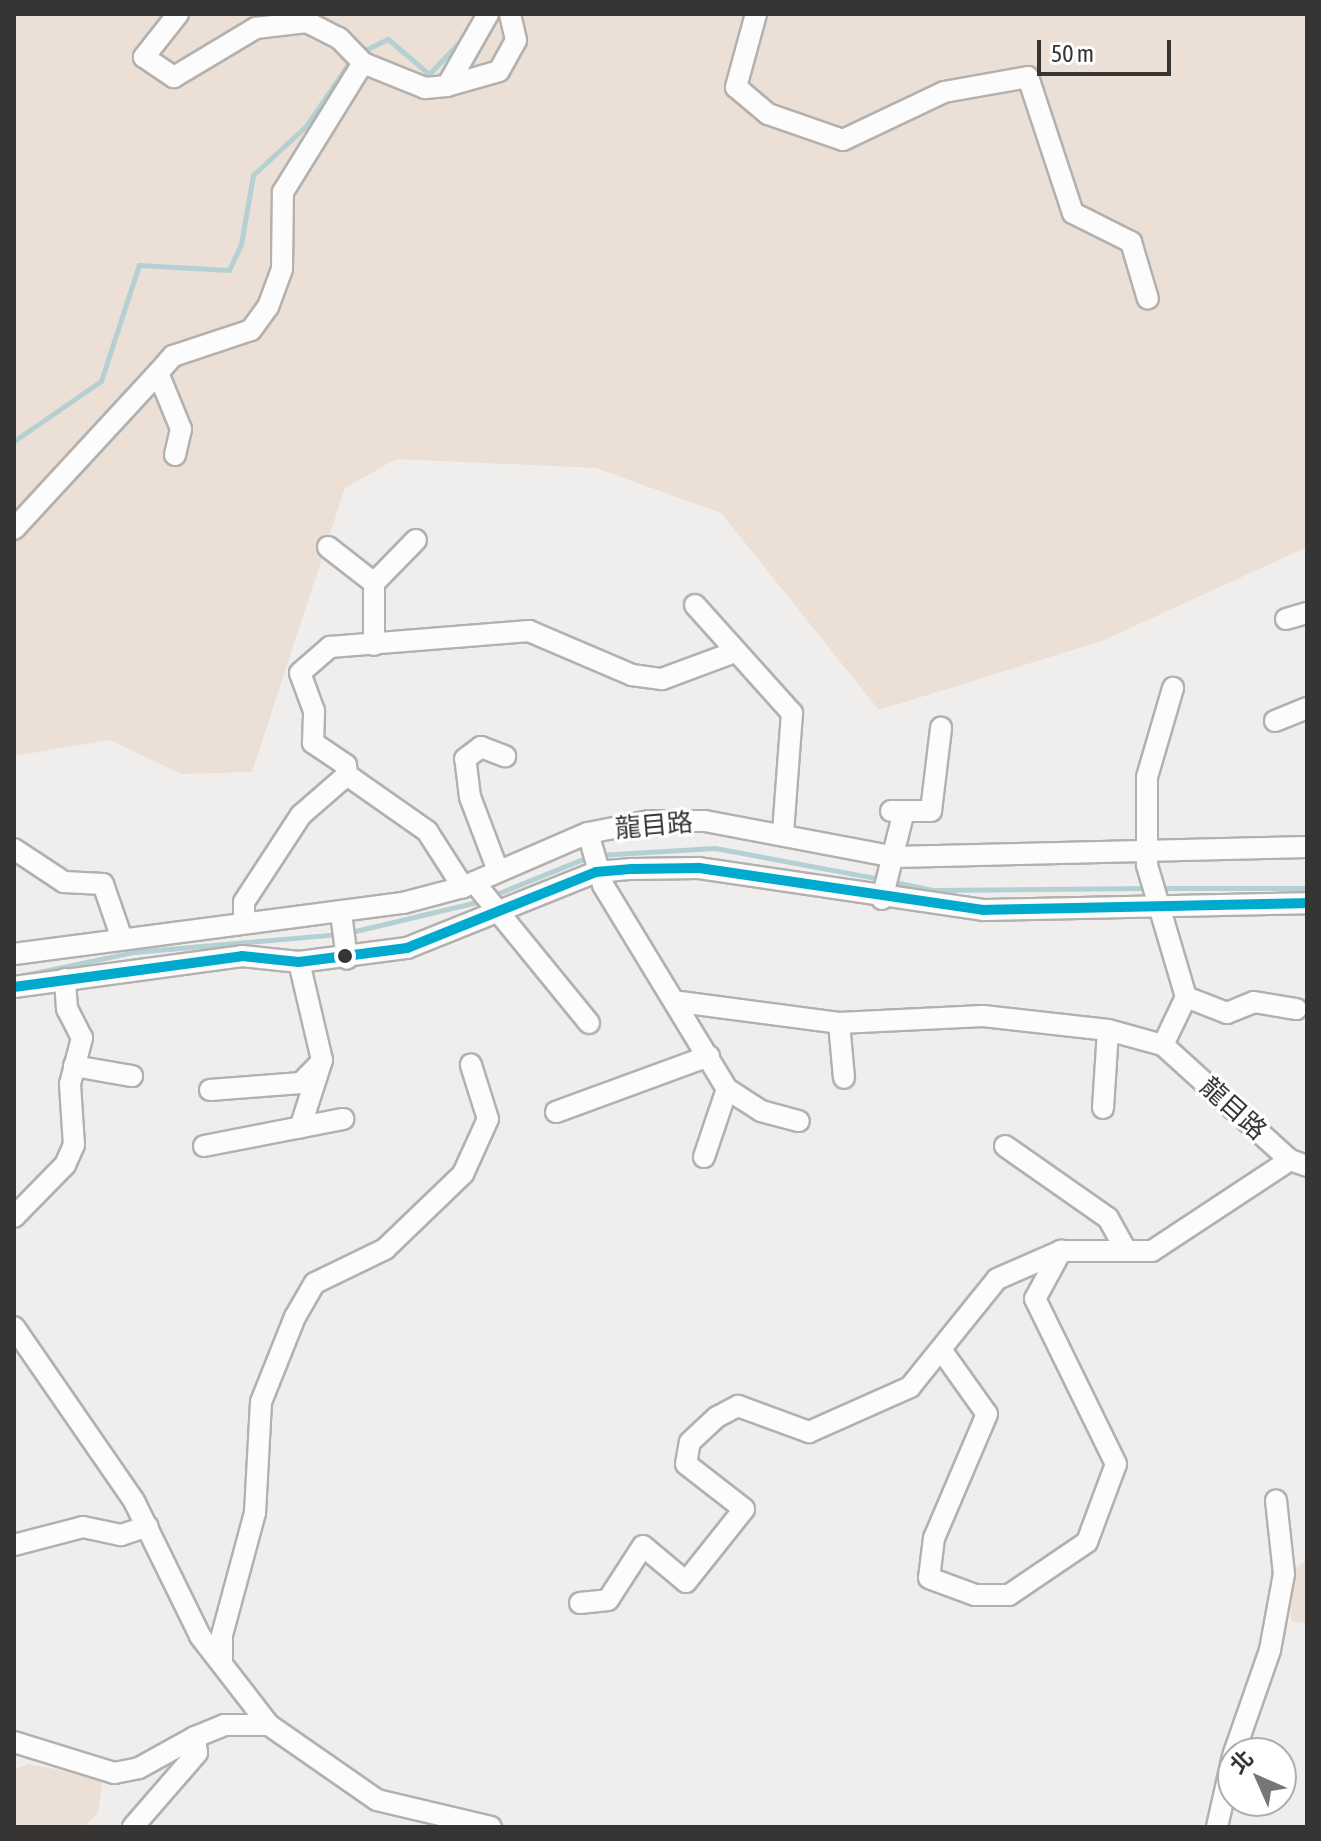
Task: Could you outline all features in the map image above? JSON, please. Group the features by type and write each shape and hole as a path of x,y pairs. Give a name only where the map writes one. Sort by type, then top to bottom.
{"street":[{"path":"178,14 144,57 174,77 256,28 307,22 339,38 363,63 425,88 447,86 499,71 516,40 510,14"},
{"path":"447,86 488,14"},
{"path":"756,14 736,87 768,114 843,140 944,92 1028,77 1073,213 1131,242 1148,299"},
{"path":"14,529 173,356 251,330 268,307 282,269 283,192 363,63"},
{"path":"158,373 181,429 175,455"},
{"path":"374,645 374,583 416,540"},
{"path":"328,547 374,583"},
{"path":"695,605 792,713 783,834"},
{"path":"1286,619 1307,613"},
{"path":"589,1023 427,831 347,775 346,765 313,743 314,711 300,673 330,647 529,631 632,675 662,679 735,652"},
{"path":"1163,1045 1186,997 1156,902 1146,858 1147,777 1173,688"},
{"path":"1275,721 1307,708"},
{"path":"882,897 893,863 897,813 931,811 941,728"},
{"path":"498,871 470,797 465,759 481,747 505,756"},
{"path":"244,921 244,902 301,815 347,775"},
{"name":"龍目路","path":"14,954 121,936 244,921 341,917 472,886 498,871 589,838 649,821 705,821 783,834 893,863 1146,858 1307,847"},
{"path":"589,838 595,868"},
{"path":"14,849 64,882 103,884 121,936"},
{"name":"龍目路","path":"595,868 680,1002 727,1089 761,1111 799,1121"},
{"name":"龍目路","path":"14,987 242,956 299,962 407,948 595,868 699,868 983,910 1156,902 1307,903"},
{"path":"341,917 346,955"},
{"path":"299,962 322,1060 300,1128"},
{"path":"14,1217 65,1165 74,1145 74,1066 82,1038 67,1009 65,979"},
{"path":"1186,997 1227,1013 1254,1002 1296,1009"},
{"name":"龍目路","path":"680,1002 839,1023 983,1016 1108,1030 1163,1045 1299,1163"},
{"path":"839,1023 844,1078"},
{"path":"1103,1108 1108,1030"},
{"path":"556,1112 709,1056"},
{"path":"210,1090 301,1083 322,1060"},
{"path":"222,1663 222,1635 255,1513 261,1402 295,1317 315,1283 385,1249 463,1174 488,1119 471,1065"},
{"path":"74,1066 132,1076"},
{"path":"704,1157 727,1089"},
{"path":"204,1146 343,1119"},
{"path":"1005,1146 1108,1218 1126,1250"},
{"path":"580,1603 608,1600 643,1546 686,1582 744,1509 686,1464 690,1442 717,1417 738,1406 809,1432 910,1387 942,1351 964,1312 997,1279 1061,1251 1162,1246 1299,1163"},
{"path":"942,1351 987,1414 934,1538 929,1578 975,1595 1009,1595 1087,1542 1116,1464 1035,1299 1061,1251"},
{"path":"14,1327 148,1526 172,1590 269,1725 377,1800 491,1827"},
{"path":"1239,1737 1270,1650 1284,1574 1276,1500"},
{"path":"14,1545 83,1527 121,1535 148,1526"},
{"path":"14,1742 114,1773 139,1768 224,1725 269,1725"},
{"path":"133,1827 197,1753 195,1737"}],"shaded area":[{"path":"14,14 1307,14 1307,547 1102,641 879,710 721,513 596,468 396,459 345,488 252,772 181,774 110,740 14,756"},
{"path":"1307,1560 1307,1623 1291,1621 1289,1572"},
{"path":"28,1764 103,1778 98,1813 83,1827 14,1827 14,1769"}],"waterway":[{"path":"359,53 388,39 429,74 463,38"},
{"path":"14,441 101,381 139,265 229,270 241,244 253,175 306,126 351,60"},
{"path":"598,855 715,848 881,879"},
{"path":"494,895 588,857"},
{"path":"890,881 932,890 1147,888"},
{"path":"1161,888 1307,888"},
{"path":"347,933 481,901"},
{"path":"15,977 134,952 338,934"}],"transit line":[{"path":"14,987 242,956 299,962 407,948 596,872 632,869 699,868 983,910 1307,903"}]}
